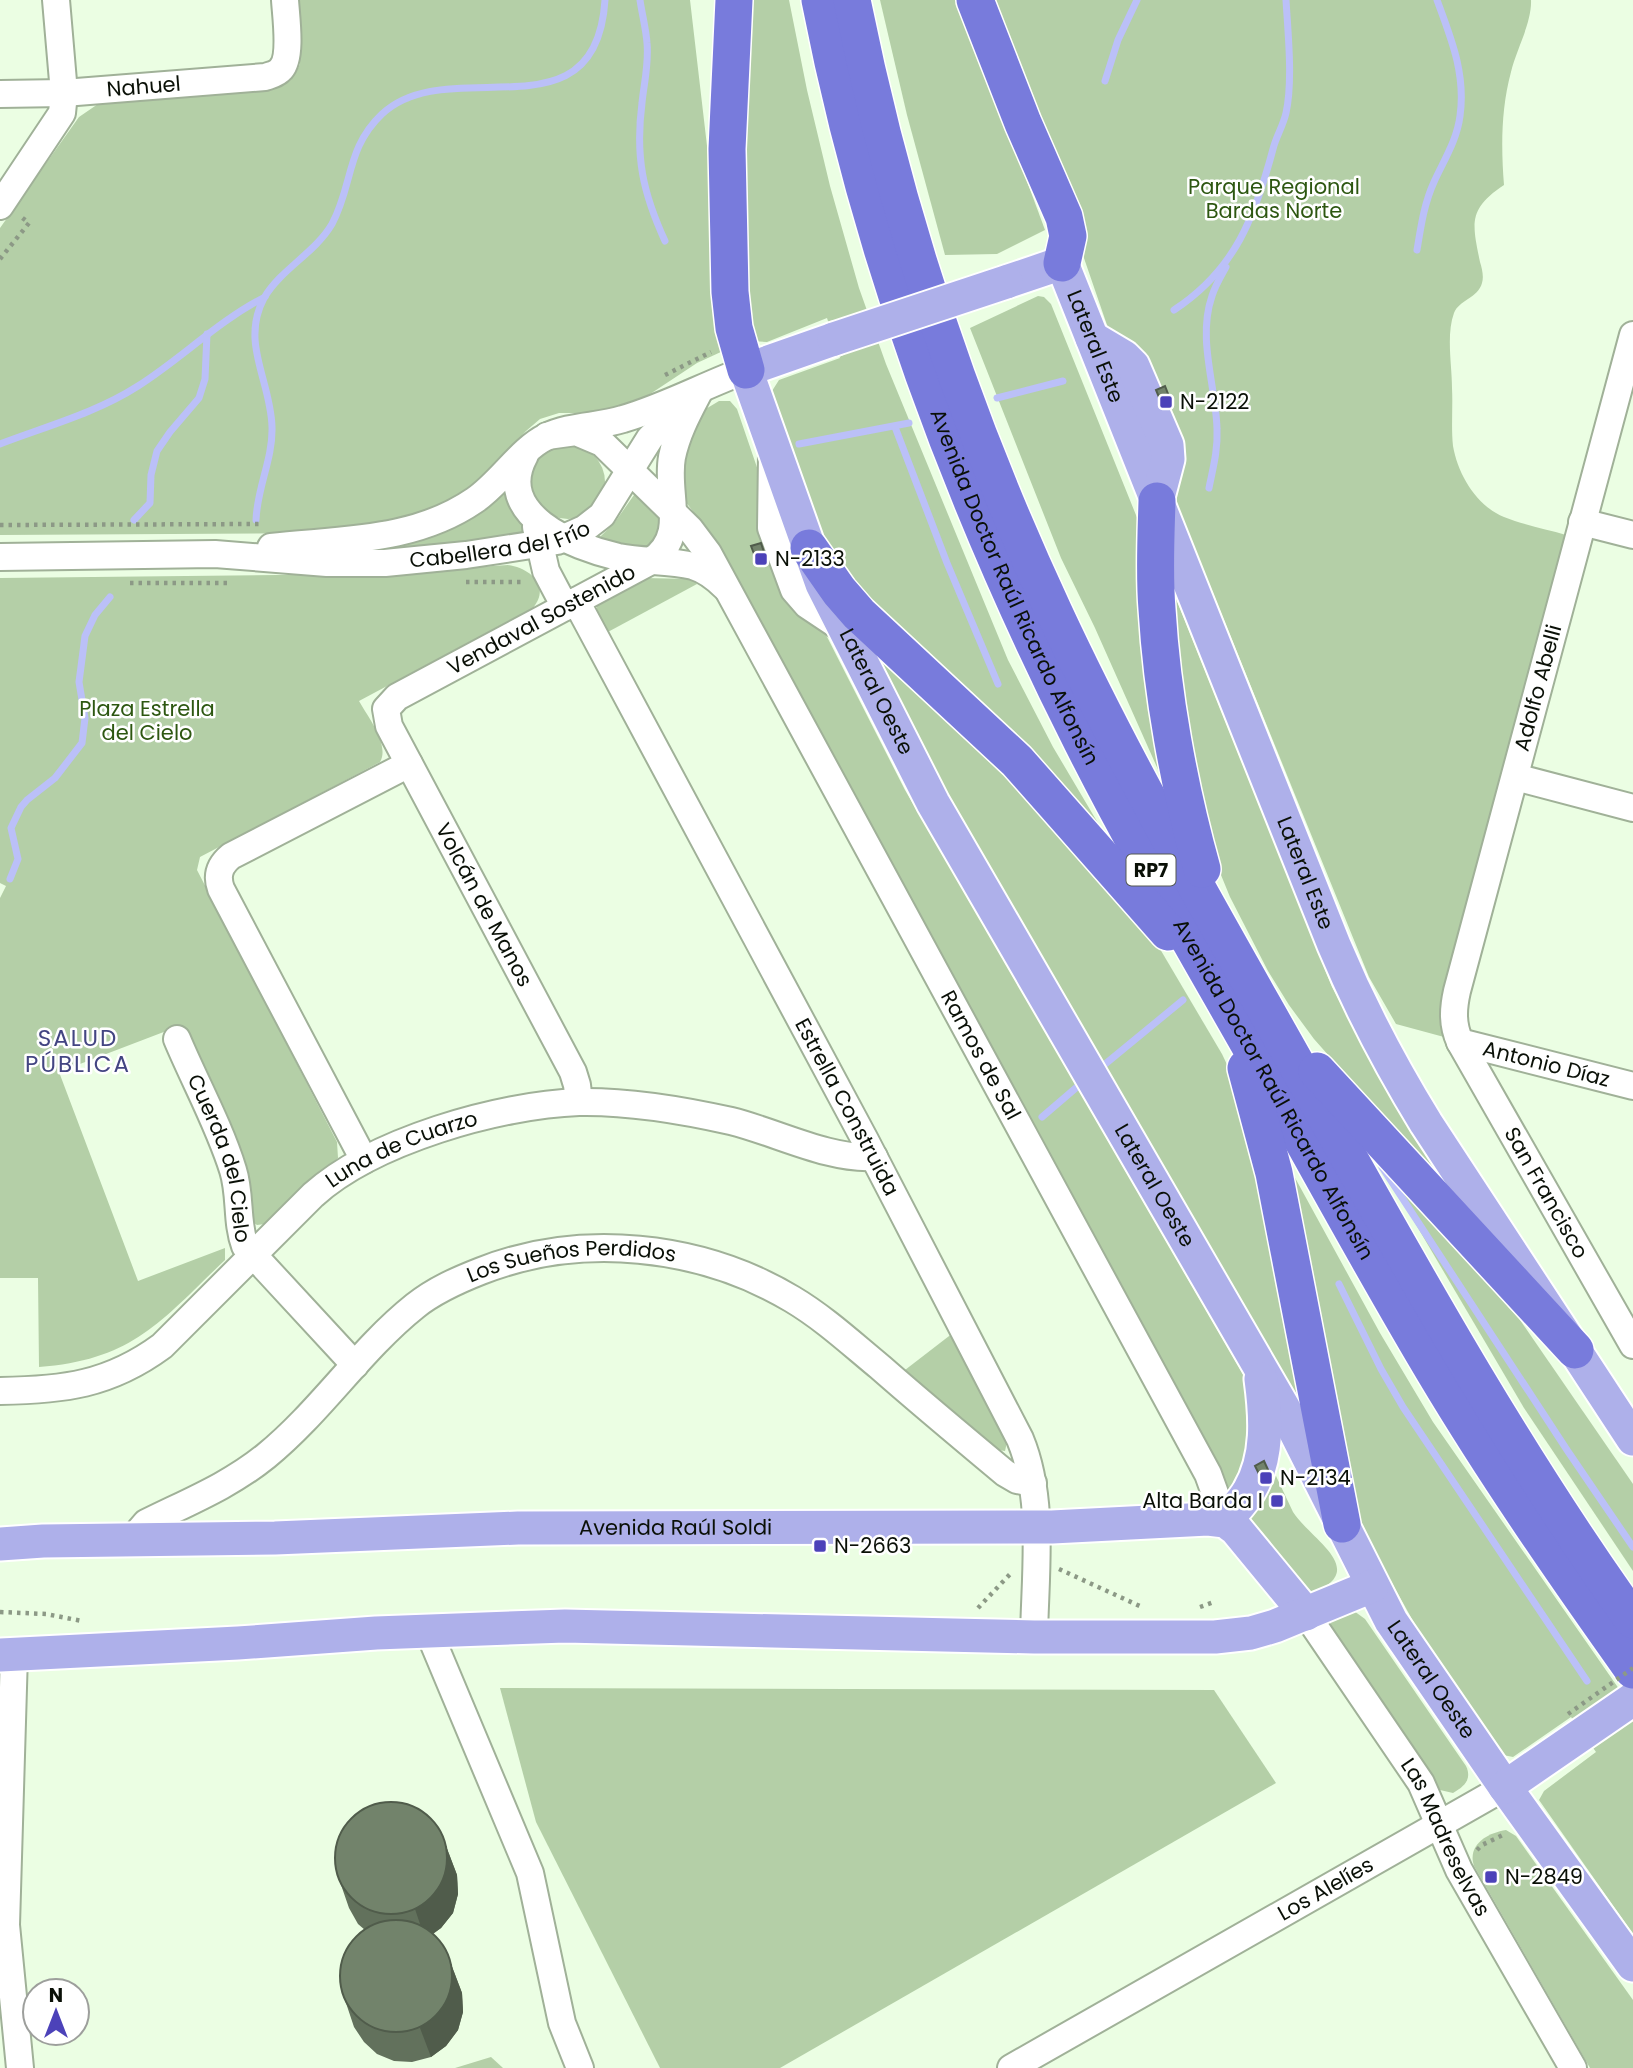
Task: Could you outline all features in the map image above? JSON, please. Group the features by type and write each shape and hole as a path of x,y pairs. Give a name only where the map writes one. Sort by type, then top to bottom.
{"highway":[{"path":"720,381 734,328 730,292 727,149 734,0"},
{"name":"Avenida Doctor Raúl Ricardo Alfonsín","path":"820,0 850,136 885,259 926,380 1020,609 1081,740 1224,1000 1436,1374 1551,1552 1633,1669"},
{"name":"Avenida Doctor Raúl Ricardo Alfonsín","path":"852,0 895,184 937,317 985,449 1045,592 1101,709 1224,937 1456,1346 1546,1491 1633,1620"},
{"path":"975,0 1023,123 1064,217 1068,236 1062,263"},
{"path":"1157,501 1157,608 1173,732 1191,832 1224,937"},
{"path":"808,548 864,620 978,723 1043,788 1224,1000 1274,1173 1342,1524"},
{"path":"1274,1025 1575,1350"}],"main road":[{"name":"Cabellera del Frío","path":"720,381 834,339 1062,263"},
{"name":"Lateral Este","path":"1062,263 1092,338 1124,357 1133,366 1167,445 1168,459 1157,501 1362,1009 1410,1098 1633,1439"},
{"name":"Lateral Oeste","path":"720,381 773,446 822,584 933,803 1259,1366 1405,1643 1633,1965"},
{"path":"1259,1366 1265,1409 1262,1457 1249,1493 1224,1521 1239,1532 1306,1614"},
{"name":"Avenida Raúl Soldi","path":"0,1544 275,1538 542,1527 1035,1527 1204,1519 1224,1521"},
{"path":"7,1654 223,1644 428,1630 588,1626 1034,1637 1227,1636 1264,1630 1373,1586"},
{"name":"Los Alelíes","path":"1505,1787 1576,1724 1633,1699"}],"street":[{"path":"1,204 62,113 64,93 56,0"},
{"name":"Nahuel","path":"0,94 64,93 275,74 283,68 287,49 285,0"},
{"name":"Adolfo Abelli","path":"1460,1042 1453,1023 1454,1001 1633,335"},
{"name":"Cabellera del Frío","path":"0,557 215,554 377,537 422,527 450,515 486,491 537,444 566,430 621,420 720,381"},
{"name":"Cabellera del Frío","path":"565,538 584,529 602,515 657,429 720,381"},
{"name":"Vendaval Sostenido","path":"386,709 397,697 662,553 670,541 674,527 670,480 672,458 681,426 720,381"},
{"path":"565,538 546,529 537,532 522,501 518,486 520,465 537,444 576,432 594,438 630,470"},
{"path":"773,446 770,522 794,590 807,606 846,631"},
{"name":"Ramos de Sal","path":"630,470 703,544 1202,1462 1214,1487 1224,1521"},
{"path":"1582,522 1633,535"},
{"name":"Cabellera del Frío","path":"215,554 327,563 385,563 446,557 537,532"},
{"name":"Estrella Construida","path":"537,532 546,571 570,604 874,1157 1020,1439 1033,1483 1034,1637"},
{"name":"Ramos de Sal","path":"565,538 616,556 700,569 716,579 730,594"},
{"name":"Volcán de Manos","path":"386,709 389,726 573,1072 578,1085 579,1102"},
{"path":"363,1160 221,889 219,870 231,856 409,764"},
{"path":"1515,777 1633,808"},
{"name":"Cuerda del Cielo","path":"177,1039 233,1170 245,1246 355,1365"},
{"name":"Antonio Díaz","path":"1460,1042 1633,1086"},
{"name":"San Francisco","path":"1460,1042 1633,1345"},
{"name":"Luna de Cuarzo","path":"0,1391 64,1388 126,1368 162,1346 323,1186 363,1160 481,1118 532,1107 579,1102 626,1104 747,1125 846,1156 874,1157"},
{"name":"Los Sueños Perdidos","path":"137,1540 146,1523 213,1492 237,1478 268,1454 391,1327 418,1304 452,1284 488,1268 527,1256 570,1249 611,1248 653,1252 724,1269 792,1299 837,1332 1005,1474 1033,1483"},
{"name":"Las Madreselvas","path":"1306,1614 1409,1764 1426,1793 1459,1870 1573,2068"},
{"path":"428,1630 530,1873 560,2015 580,2068"},
{"path":"7,1654 6,1926 20,2068"},
{"name":"Los Alelíes","path":"1027,2064 1505,1787"}],"path":[{"path":"0,259 29,223 1,204"},
{"path":"658,379 718,348"},
{"path":"0,525 272,524"},
{"path":"1576,1724 1633,1669"}],"green space":[{"path":"297,0 690,0 721,266 723,351 697,363 635,404 597,413 559,413 540,419 481,481 442,505 410,519 329,533 0,535 0,228 79,117 98,104 289,79 300,64"},
{"path":"742,0 789,0 830,186 859,288 886,364 1008,660 1053,747 1108,840 898,641 824,542 772,391 779,380 840,358 827,318 767,342 750,341 737,130"},
{"path":"880,0 960,0 1045,230 997,254 945,255 907,115"},
{"name":"Parque Regional Bardas Norte","path":"989,0 1531,0 1529,18 1513,64 1505,100 1502,142 1504,185 1484,202 1476,218 1475,237 1482,283 1477,292 1456,309 1452,322 1452,439 1464,478 1485,505 1512,520 1566,535 1442,995 1440,1016 1444,1037 1396,1024 1369,977 1176,502 1182,458 1159,397 1108,328 1063,197"},
{"path":"1038,296 1044,297 1051,304 1142,530 1168,792 1061,558 970,328"},
{"path":"719,401 730,401 737,409 762,482 821,625 905,790 1247,1381 1252,1425 1293,1512 1332,1555 1337,1566 1336,1576 1327,1585 1309,1594 1237,1507 712,536 685,501 681,457 704,410"},
{"path":"561,445 575,445 589,451 599,461 605,482 603,496 589,513 575,519 561,519 547,513 537,503 531,489 531,475 537,461 547,451"},
{"path":"502,493 506,495 512,511 525,529 523,533 486,541 387,553 363,548"},
{"path":"634,495 659,518 660,535 646,551 597,540 615,522"},
{"name":"Plaza Estrella del Cielo","path":"508,565 524,570 535,579 540,592 533,608 359,701 380,739 380,762 200,857 197,870 337,1142 338,1158 265,1224 257,1225 251,1221 238,1155 182,1025 59,1072 138,1281 225,1248 225,1260 163,1319 143,1334 99,1356 39,1367 38,1278 0,1278 0,898 6,886 0,883 0,578 373,574"},
{"path":"644,578 694,579 697,584 606,633 597,616 597,603"},
{"path":"1169,581 1332,987 1381,1081 1462,1206 1314,1039 1268,971 1230,897 1212,853 1196,790"},
{"path":"877,654 987,743 1150,932 1222,1054 1241,1094 1306,1416 934,771"},
{"path":"1282,1154 1380,1333 1433,1422 1633,1709 1633,1934 1539,1800 1544,1791 1596,1752 1571,1717 1513,1757 1503,1755 1418,1630 1350,1507"},
{"path":"1378,1160 1520,1320 1633,1484 1633,1571 1524,1408"},
{"path":"953,1333 1007,1442 1005,1451 998,1450 905,1370"},
{"path":"1354,1611 1365,1619 1466,1766 1466,1782 1453,1793 1440,1790 1331,1629 1331,1620"},
{"path":"500,1688 1214,1690 1276,1783 780,2068 660,2068 536,1822"},
{"path":"1506,1830 1516,1836 1633,2000 1633,2068 1590,2068 1474,1866 1473,1852 1480,1841"},
{"path":"491,2057 503,2068 455,2068"}],"building":[{"path":"1165,386 1170,399 1161,402 1156,390"},
{"path":"761,543 765,555 756,559 751,546"},
{"path":"1264,1461 1270,1474 1261,1478 1255,1466"},
{"path":"391,1802 412,1806 431,1818 443,1837 447,1858 443,1879 431,1898 412,1910 391,1914 370,1910 351,1898 339,1879 335,1858 339,1837 351,1818 370,1806"},
{"path":"396,1920 417,1924 436,1936 448,1955 452,1976 448,1997 436,2016 417,2028 396,2032 375,2028 356,2016 344,1997 340,1976 344,1955 356,1936 375,1924"}],"waterway":[{"path":"256,520 272,439 270,410 256,346 257,315 264,298 279,278 317,244 332,224 356,153 370,127 382,114 411,97 444,89 516,87 548,82 576,69 596,43 605,0"},
{"path":"640,0 647,51 640,122 640,158 651,207 665,241"},
{"path":"1105,81 1118,40 1137,0"},
{"path":"1174,310 1213,278 1240,240 1259,197 1285,118 1288,100 1286,0"},
{"path":"1417,250 1428,199 1450,150 1460,116 1459,71 1437,0"},
{"path":"1209,488 1217,429 1206,329 1212,296 1226,267"},
{"path":"0,444 122,396 232,317 265,297"},
{"path":"134,520 150,503 151,475 157,451 199,398 205,379 207,334"},
{"path":"997,398 1063,381"},
{"path":"799,444 909,423"},
{"path":"895,427 947,563 998,684"},
{"path":"10,879 18,859 11,828 21,807 55,778 82,743 85,718 79,682 85,636 95,615 110,597"},
{"path":"1104,1065 1183,1000"},
{"path":"1042,1117 1077,1087"},
{"path":"1382,1167 1633,1547"},
{"path":"1339,1284 1403,1407 1587,1681"}],"place":[{"name":"N-2122","path":"1166,402"},
{"name":"N-2133","path":"761,559"},
{"name":"N-2134","path":"1266,1478"},
{"name":"Alta Barda I","path":"1277,1501"},
{"name":"N-2663","path":"820,1546"},
{"name":"N-2849","path":"1491,1877"}],"district":[{"name":"SALUD PÚBLICA","path":"78,1051"}]}
